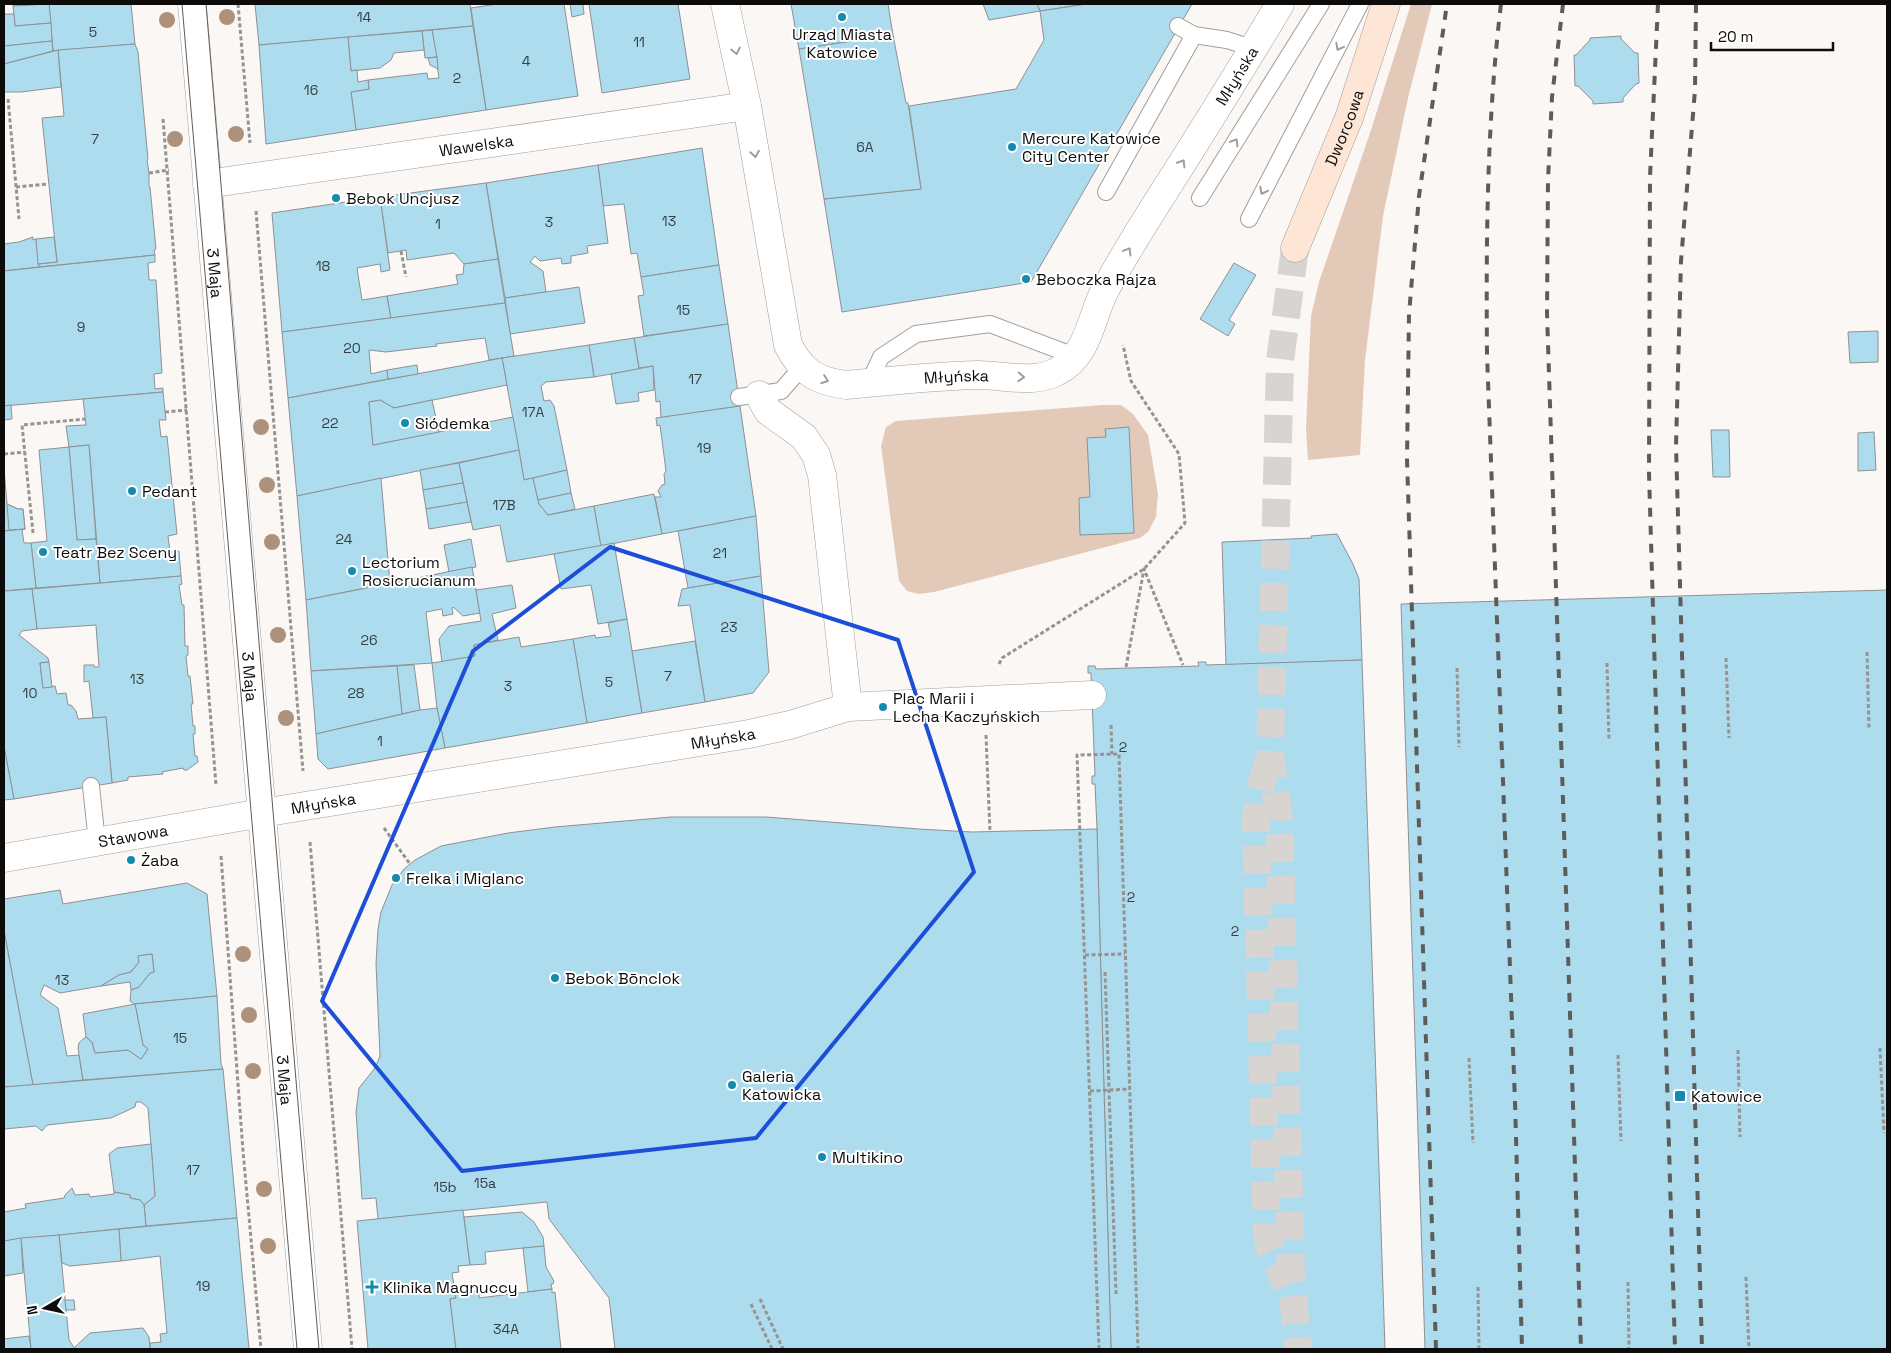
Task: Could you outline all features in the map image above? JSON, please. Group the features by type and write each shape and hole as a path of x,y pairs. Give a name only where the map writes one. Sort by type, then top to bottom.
{"street":[{"name":"3 Maja","path":"192,4 308,1349"},
{"name":"Młyńska","path":"725,4 747,106 784,333 788,346 802,367 810,374 828,383 846,385 978,375 1044,377 1065,367 1077,357 1083,348 1104,291 1156,204 1254,50 1280,4"},
{"name":"Dworcowa","path":"1295,248 1349,118 1386,4"},
{"name":"Wawelska","path":"207,184 747,106"},
{"path":"749,396 804,437 816,455 822,475 848,707"},
{"name":"Młyńska","path":"262,813 749,734 790,725 848,707 1092,695"},
{"name":"Stawowa","path":"4,858 262,813"}],"lane":[{"path":"1200,198 1322,4"},
{"path":"1249,219 1360,4"},
{"path":"1178,26 1194,35 1227,40 1254,50"},
{"path":"1106,192 1194,35"},
{"path":"869,383 881,357 916,334 990,324 1077,357"},
{"path":"749,396 781,391 802,367"},
{"path":"91,786 96,842"}],"path":[{"path":"238,4 318,929 352,1349"},
{"path":"8,99 20,219"},
{"path":"163,112 242,1151 261,1349"},
{"path":"16,187 48,184"},
{"path":"402,251 406,277"},
{"path":"990,832 985,700 1002,658 1144,568 1185,523 1179,454 1131,381 1122,338"},
{"path":"33,534 22,425 85,419"},
{"path":"4,454 25,452"},
{"path":"1144,568 1183,665"},
{"path":"1126,667 1144,568"},
{"path":"1867,652 1869,730"},
{"path":"1726,658 1729,738"},
{"path":"1607,663 1609,740"},
{"path":"1457,668 1459,747"},
{"path":"1112,748 1112,754"},
{"path":"1098,1349 1077,755 1119,754 1138,1349"},
{"path":"1085,955 1126,954"},
{"path":"1105,972 1116,1294"},
{"path":"1880,1048 1884,1133"},
{"path":"1738,1050 1740,1138"},
{"path":"1618,1055 1621,1141"},
{"path":"1469,1058 1473,1143"},
{"path":"1090,1091 1130,1089"},
{"path":"1746,1277 1749,1349"},
{"path":"1628,1282 1629,1349"},
{"path":"1478,1287 1479,1349"},
{"path":"760,1299 783,1349"},
{"path":"750,1304 772,1349"}],"highlighted area":[{"path":"610,547 898,640 974,872 756,1138 462,1171 322,1001 473,651"}],"shaded area":[{"path":"1411,4 1432,4 1408,98 1383,216 1365,360 1360,455 1308,460 1306,428 1311,316 1319,282 1370,133"},
{"path":"1121,405 1133,414 1148,435 1158,494 1156,517 1148,532 1140,538 934,592 919,594 907,591 899,581 881,446 886,427 896,421"}],"building":[{"path":"13,4 37,4 37,5 13,6"},
{"path":"49,4 131,4 135,44 53,51"},
{"path":"49,4 51,23 15,26 13,6"},
{"path":"255,4 470,4 473,26 259,45"},
{"path":"497,4 564,4 578,96 486,110 471,8"},
{"path":"570,4 583,4 584,14 572,17"},
{"path":"589,4 678,4 690,79 602,93"},
{"name":"Urząd Miasta Katowice","path":"791,4 888,4 893,35 799,49"},
{"path":"983,4 1037,4 1040,11 989,20"},
{"path":"1037,4 1087,4 1040,11"},
{"name":"Mercure Katowice City Center","path":"1087,4 1192,4 1031,282 842,312 824,199 921,189 909,106 1016,89 1044,40 1040,11"},
{"path":"4,14 14,14 15,26 51,23 52,41 4,46"},
{"path":"473,26 486,110 356,130 351,92 369,89 368,80 427,73 428,79 439,78 432,30"},
{"path":"432,30 437,57 425,58 422,31"},
{"path":"422,31 424,50 394,53 391,60 380,68 351,71 348,37"},
{"path":"893,35 906,103 908,103 921,189 824,199 799,49"},
{"path":"1621,36 1621,39 1635,53 1638,53 1639,83 1623,98 1623,102 1593,104 1593,101 1578,86 1575,86 1574,55 1590,38"},
{"path":"348,37 351,71 357,70 358,82 368,80 369,89 351,92 356,130 266,144 259,45"},
{"path":"52,41 53,51 4,64 4,46"},
{"path":"135,44 138,52 155,255 39,267 38,264 57,262 42,118 64,116 58,50"},
{"path":"58,50 61,87 4,92 4,64"},
{"path":"437,57 438,69 430,65 428,58"},
{"path":"702,148 719,265 641,277 637,253 631,254 624,204 603,206 598,165"},
{"path":"598,165 608,243 587,246 588,253 571,256 571,263 562,264 561,258 540,261 535,256 530,262 543,271 546,292 505,298 486,183"},
{"path":"486,183 498,259 464,264 454,253 407,260 406,250 388,253 380,197"},
{"path":"380,197 390,270 381,272 380,264 357,268 362,300 387,296 391,318 282,332 272,213"},
{"path":"33,237 33,240 36,239 39,267 4,271 4,244 19,242"},
{"path":"54,237 57,262 38,264 36,239"},
{"path":"155,255 155,262 148,263 149,280 156,280 162,373 154,374 155,389 163,388 163,392 4,406 4,271"},
{"path":"498,259 505,303 391,318 387,296 458,284 456,275 463,274 464,264"},
{"path":"1234,263 1256,275 1229,320 1235,324 1228,336 1200,319"},
{"path":"719,265 728,324 644,336 638,296 644,295 641,277"},
{"path":"579,287 585,323 510,334 505,298"},
{"path":"505,303 514,356 489,360 485,338 386,352 369,350 371,374 387,370 388,379 288,398 282,332"},
{"path":"728,324 740,406 661,418 660,401 656,402 653,366 639,368 634,338"},
{"path":"1878,331 1878,362 1850,363 1848,332"},
{"path":"634,338 639,369 594,377 589,345"},
{"path":"589,345 594,377 546,382 541,386 544,401 550,400 554,406 567,470 524,480 502,358"},
{"path":"502,358 507,385 394,408 380,400 369,402 373,445 513,417 519,450 297,496 288,398"},
{"path":"417,365 418,374 388,379 387,370"},
{"path":"653,366 654,390 638,393 639,401 616,404 611,374"},
{"name":"Pedant","path":"163,392 166,420 159,420 161,437 167,436 177,534 168,536 170,552 179,551 181,576 100,583 89,445 69,447 66,426 86,425 83,399"},
{"path":"380,400 394,408 432,400 439,432 373,445 369,402"},
{"path":"11,405 12,419 4,420 4,406"},
{"path":"740,406 756,516 662,534 655,497 661,497 658,491 665,484 664,474 666,471 660,425 657,426 656,418"},
{"path":"1129,427 1134,533 1080,535 1079,498 1090,497 1087,438 1106,437 1105,429"},
{"path":"1711,430 1729,430 1730,477 1713,477"},
{"path":"1874,432 1876,470 1858,471 1858,433"},
{"path":"89,445 96,539 77,540 69,447"},
{"path":"69,447 77,540 96,539 100,583 36,588 31,543 47,541 39,450"},
{"path":"519,450 524,480 533,478 539,504 548,515 594,506 601,546 507,562 500,525 473,530 459,463"},
{"path":"459,463 463,483 423,490 420,470"},
{"path":"4,469 7,504 23,509 25,529 4,531"},
{"path":"567,470 571,493 538,500 533,478"},
{"path":"381,478 390,583 306,600 297,496"},
{"path":"463,483 467,502 426,509 423,490"},
{"path":"571,493 575,509 548,515 539,504 538,500"},
{"path":"654,494 662,534 601,546 594,506"},
{"path":"467,502 471,522 429,529 426,509"},
{"path":"7,504 23,509 25,529 9,530"},
{"path":"756,516 761,576 688,588 678,531"},
{"path":"25,529 22,530 24,543 31,543 36,588 4,591 4,531"},
{"path":"1337,534 1359,579 1362,660 1226,665 1222,542 1312,538 1311,536"},
{"path":"471,539 476,567 449,572 444,545"},
{"path":"614,543 627,619 598,624 591,585 561,589 554,554"},
{"path":"472,567 480,613 463,616 453,607 453,614 443,616 442,609 426,612 432,663 311,671 306,600"},
{"path":"181,576 182,584 179,585 182,605 184,605 185,646 188,646 188,655 186,656 193,704 191,704 193,726 195,726 195,734 193,734 195,756 197,756 198,762 187,770 183,768 162,772 163,774 128,777 128,780 112,783 106,717 93,718 89,681 84,682 84,665 99,667 96,625 37,629 32,589"},
{"path":"761,576 769,672 753,693 705,702 690,605 678,606 682,589"},
{"path":"512,585 516,608 492,614 498,640 474,645 475,656 442,662 439,639 449,626 481,621 476,590"},
{"path":"32,589 37,629 22,631 19,635 48,658 49,662 40,663 43,688 55,686 57,694 66,693 68,705 71,705 76,711 78,719 106,717 112,783 14,799 4,747 4,591"},
{"path":"1887,590 1887,1349 1425,1349 1401,604"},
{"path":"627,619 642,713 587,723 573,639 595,635 596,638 611,636 608,623"},
{"path":"519,637 521,647 573,639 587,723 445,748 437,708 432,663 475,656 474,645"},
{"path":"695,641 705,702 642,713 632,651"},
{"path":"1362,660 1385,1349 1111,1349 1097,829 1095,784 1092,784 1092,776 1095,776 1091,673 1088,673 1088,666 1095,666 1096,669 1199,666 1198,662 1206,662 1206,665"},
{"path":"49,662 52,687 43,688 40,663"},
{"path":"414,665 420,710 402,714 397,666"},
{"path":"397,666 402,714 316,734 311,671"},
{"path":"437,708 445,748 328,769 318,759 316,734 420,710"},
{"path":"4,747 14,799 4,800"},
{"name":"Galeria Katowicka","path":"671,817 766,817 972,832 1097,829 1111,1349 615,1349 609,1298 549,1219 547,1202 378,1219 376,1198 362,1199 356,1112 359,1088 375,1068 380,1056 376,964 378,929 381,912 392,885 404,869 415,860 441,846 508,833 555,827"},
{"path":"187,883 207,894 217,996 134,1004 130,1001 131,990 139,987 150,973 154,972 152,954 138,956 139,962 131,972 119,975 101,986 60,993 44,985 40,995 58,1008 67,1056 79,1055 83,1080 33,1085 4,931 4,899 60,890 63,904"},
{"path":"4,931 33,1085 4,1087"},
{"path":"152,954 154,972 150,973 139,987 131,990 130,982 101,986 119,975 131,972 139,962 138,956"},
{"path":"217,996 221,1064 223,1069 83,1080 78,1048 79,1043 86,1037 92,1042 95,1053 128,1050 141,1059 148,1049 143,1045 135,1004"},
{"path":"135,1004 143,1045 148,1049 141,1059 128,1050 95,1053 92,1042 86,1037 83,1014"},
{"path":"223,1069 237,1218 146,1226 144,1205 155,1196 148,1108 141,1102 136,1102 135,1107 111,1118 47,1125 42,1131 36,1126 4,1129 4,1087"},
{"path":"151,1144 155,1196 144,1205 140,1200 130,1198 130,1195 114,1192 109,1154 117,1148"},
{"path":"72,1188 75,1195 89,1194 90,1197 114,1194 114,1192 130,1195 130,1198 140,1200 144,1205 146,1226 4,1241 4,1212 26,1208 25,1204 64,1198"},
{"path":"463,1210 470,1265 458,1266 459,1272 452,1273 456,1298 450,1299 456,1349 368,1349 357,1221"},
{"path":"522,1212 534,1222 543,1237 544,1246 485,1252 486,1264 470,1265 464,1217"},
{"path":"237,1218 249,1349 150,1349 150,1343 161,1342 160,1334 167,1333 160,1256 121,1261 119,1229"},
{"path":"119,1229 121,1261 70,1266 62,1263 59,1235"},
{"path":"59,1235 69,1340 75,1349 31,1349 21,1238"},
{"path":"21,1238 23,1273 4,1276 4,1241"},
{"path":"544,1246 546,1267 554,1281 551,1284 552,1289 528,1292 523,1248"},
{"path":"552,1289 552,1293 555,1292 561,1349 456,1349 450,1299 456,1298 455,1294 479,1291 479,1298"},
{"path":"65,1300 74,1300 75,1310 66,1310"},
{"path":"143,1328 149,1337 150,1349 75,1349 90,1333"},
{"path":"29,1336 31,1349 4,1349 4,1339"}],"tunnel":[{"path":"1295,248 1280,361 1270,755 1279,819 1291,1275 1298,1349"},
{"path":"1268,763 1259,793 1256,822 1267,1233 1270,1248 1287,1285"}],"tram line":[{"path":"182,4 297,1349"},
{"path":"206,4 319,1349"}],"railway":[{"path":"1436,1349 1407,459 1409,314 1419,196 1447,4"},
{"path":"1501,4 1496,48 1488,179 1487,354 1515,1102 1522,1349"},
{"path":"1563,4 1552,97 1548,180 1547,313 1581,1349"},
{"path":"1658,4 1650,177 1649,473 1675,1349"},
{"path":"1696,4 1695,90 1681,261 1676,446 1702,1349"}],"place":[{"name":"Urząd Miasta Katowice","path":"842,17"},
{"name":"Mercure Katowice City Center","path":"1012,147"},
{"name":"Bebok Uncjusz","path":"336,198"},
{"name":"Beboczka Rajza","path":"1026,279"},
{"name":"Siódemka","path":"405,423"},
{"name":"Pedant","path":"132,491"},
{"name":"Teatr Bez Sceny","path":"43,552"},
{"name":"Lectorium Rosicrucianum","path":"352,571"},
{"name":"Plac Marii i Lecha Kaczyńskich","path":"883,707"},
{"name":"Żaba","path":"131,860"},
{"name":"Frelka i Miglanc","path":"396,878"},
{"name":"Bebok Bōnclok","path":"555,978"},
{"name":"Galeria Katowicka","path":"732,1085"},
{"name":"Katowice","path":"1680,1096"},
{"name":"Multikino","path":"822,1157"},
{"name":"Klinika Magnuccy","path":"372,1287"}]}
